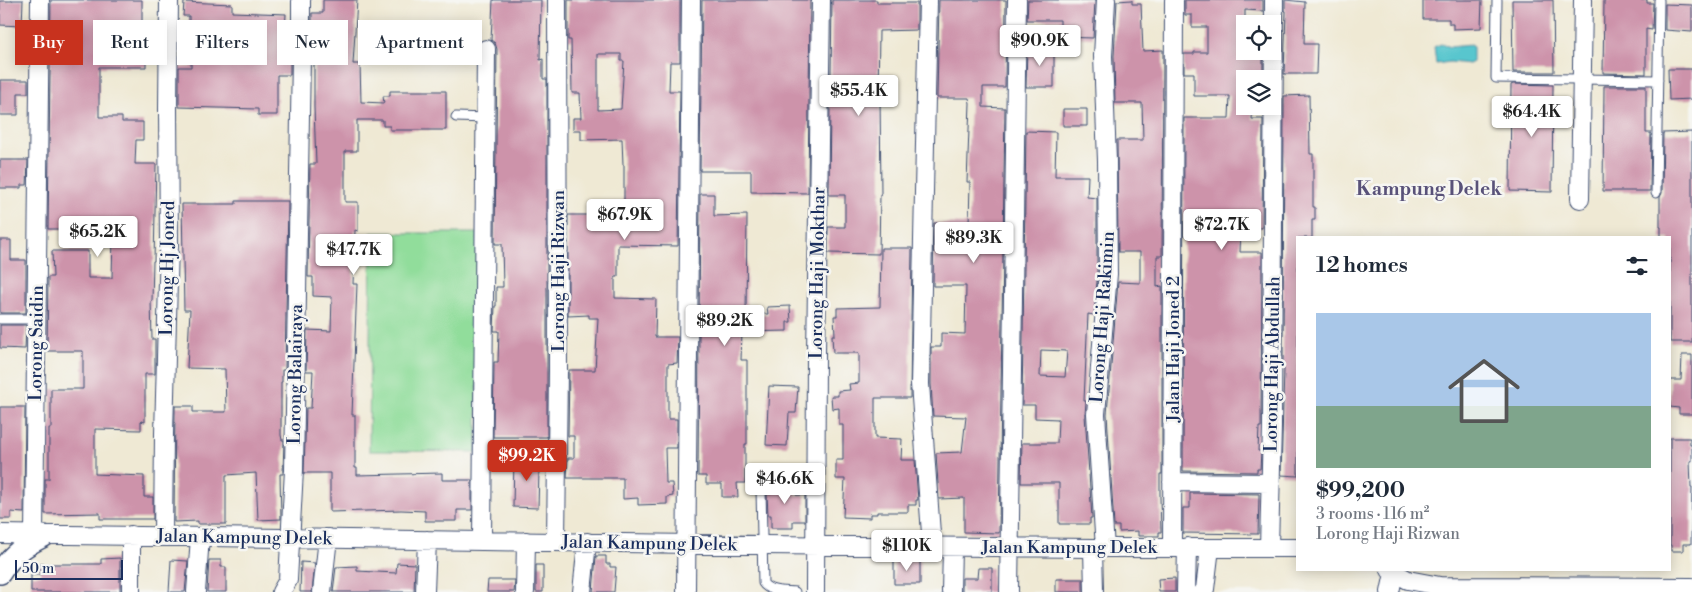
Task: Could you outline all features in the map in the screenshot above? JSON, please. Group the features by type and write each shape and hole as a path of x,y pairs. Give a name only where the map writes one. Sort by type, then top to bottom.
{"street":[{"name":"Lorong Saidin","path":"39,535 37,319 40,0"},
{"name":"Lorong Hj Joned","path":"163,536 169,243 169,0"},
{"name":"Lorong Balairaya","path":"281,592 288,580 291,538 301,0"},
{"name":"Lorong Haji Rizwan","path":"556,541 558,371 557,0"},
{"path":"686,592 691,0"},
{"name":"Lorong Haji Mokthar","path":"815,592 821,0"},
{"path":"928,0 920,384 932,547"},
{"path":"1009,592 1017,0"},
{"name":"Lorong Haji Rakimin","path":"1094,592 1099,548 1096,414 1108,274 1107,161 1103,56 1106,0"},
{"name":"Jalan Haji Joned 2","path":"1174,0 1172,482 1186,592"},
{"name":"Lorong Haji Abdullah","path":"1269,548 1274,0"},
{"path":"1580,199 1583,0"},
{"path":"482,541 486,49"},
{"path":"1172,482 1271,483"},
{"name":"Jalan Kampung Delek","path":"0,534 932,547 1296,548"},
{"path":"0,573 15,553 39,535"},
{"path":"131,535 131,592"},
{"path":"196,592 200,536"},
{"path":"322,592 328,538"},
{"path":"425,592 427,540"},
{"path":"525,592 526,541"},
{"path":"582,592 587,542"},
{"path":"951,592 952,547"},
{"path":"1203,592 1205,589 1210,548"},
{"path":"1390,592 1392,572 1408,580 1440,589 1618,590 1692,587"}],"lane":[{"path":"1497,0 1496,78 1658,80"},
{"path":"1656,193 1659,0"},
{"path":"456,117 486,118"},
{"path":"0,318 37,319"},
{"path":"795,592 770,591 763,583 761,490 763,482 769,476 778,473 816,474"}],"green space":[{"path":"371,233 478,233 477,452 369,451"}],"water":[{"path":"1441,44 1450,47 1470,45 1473,47 1473,62 1469,64 1450,62 1436,64 1434,47"}],"building":[{"path":"23,0 22,20 15,20 15,26 0,25 0,1"},
{"path":"51,0 142,0 142,20 93,20 93,65 146,65 146,67 99,67 99,117 122,117 122,122 143,122 143,140 136,140 135,164 156,164 154,261 151,301 152,339 155,339 155,374 145,374 145,422 141,421 141,430 95,429 95,474 144,476 144,497 153,497 153,519 100,519 100,513 45,514 45,479 49,479 51,389 83,389 83,351 47,351 48,277 53,277 52,251 88,251 88,278 112,278 113,237 102,237 102,229 48,229 50,65 83,65 83,20 51,20"},
{"path":"323,0 357,0 353,64 360,65 361,102 384,103 383,96 390,96 390,91 446,91 446,130 390,130 390,126 383,126 383,120 357,120 357,151 345,151 345,202 358,202 358,231 355,230 353,284 357,284 352,415 355,415 355,468 357,468 357,475 442,473 442,480 472,480 472,510 457,510 457,521 425,521 425,511 330,512 330,473 304,473 306,408 311,408 313,371 306,371 307,330 331,331 332,297 313,296 313,277 308,277 310,164 316,164 314,65 348,65 348,20 312,20 312,13 323,13"},
{"path":"493,0 541,0 540,60 543,59 543,79 547,79 547,437 493,437 494,362 498,362 499,331 494,331 496,287 503,287 502,244 495,244 497,49 495,43 491,40"},
{"path":"568,0 680,0 680,62 670,62 669,91 680,91 678,246 618,245 618,277 615,277 615,298 656,299 655,337 678,337 677,363 668,364 668,419 677,419 677,448 665,448 666,483 672,483 673,496 667,497 667,504 638,505 638,498 623,499 623,478 567,478 568,458 574,458 574,436 568,436 569,370 595,370 598,318 589,318 589,315 568,316 568,215 594,215 594,203 624,203 622,139 581,140 581,130 573,130 573,118 581,118 580,93 572,93 571,40 568,40","holes":["598,54 621,54 621,61 624,61 621,109 598,110"]},
{"path":"702,0 810,0 808,193 751,192 751,171 700,171"},
{"path":"832,0 877,0 877,3 917,3 917,30 879,31 878,96 880,96 881,194 879,254 828,253 828,227 845,227 845,195 829,195 830,105 834,105 834,77 831,77"},
{"path":"939,0 1006,0 1005,87 983,87 983,107 1005,108 999,533 964,532 964,498 939,499 936,453 962,452 966,417 933,416 931,347 941,347 941,333 965,334 966,286 933,286 934,223 969,224 970,182 967,182 970,103 969,98 937,98"},
{"path":"1028,0 1095,0 1093,38 1060,37 1060,20 1027,20"},
{"path":"1132,0 1132,4 1141,4 1143,51 1163,50 1162,256 1157,256 1157,287 1162,286 1162,474 1160,474 1161,532 1159,532 1159,536 1138,536 1138,531 1119,532 1119,526 1114,526 1107,414 1118,282 1140,283 1140,252 1118,252 1117,140 1143,140 1142,103 1115,103 1114,56 1117,1"},
{"path":"1185,0 1263,0 1263,11 1245,10 1245,15 1236,15 1236,60 1263,60 1263,70 1236,70 1236,115 1252,115 1252,119 1263,119 1262,228 1241,227 1240,252 1262,252 1261,427 1259,427 1258,451 1261,451 1260,469 1257,469 1257,472 1183,471 1184,118 1229,118 1230,96 1194,96 1194,73 1184,73 1184,54 1207,52 1207,27 1192,27 1192,15 1185,15"},
{"path":"1285,0 1305,2 1304,44 1317,44 1316,74 1284,74"},
{"path":"1423,0 1482,0 1481,28 1453,29 1453,24 1449,24 1449,19 1423,19"},
{"path":"1512,0 1553,0 1554,72 1513,72"},
{"path":"1604,0 1647,0 1647,3 1653,3 1652,30 1646,29 1646,74 1603,73"},
{"path":"184,2 232,4 232,12 286,14 286,20 277,20 277,65 290,65 290,75 277,75 277,115 258,115 258,109 179,107 179,67 191,67 191,65 267,65 267,20 189,20 189,16 183,16"},
{"path":"1665,4 1692,5 1692,32 1665,30"},
{"path":"1027,46 1054,46 1054,87 1026,87"},
{"path":"1668,69 1692,69 1692,99 1669,100"},
{"path":"0,80 28,80 28,93 18,93 18,115 0,115"},
{"path":"1511,85 1553,85 1552,192 1510,191"},
{"path":"1604,86 1646,86 1646,133 1651,133 1650,191 1603,191"},
{"path":"1309,95 1310,154 1313,154 1313,207 1315,207 1315,220 1312,220 1312,236 1296,236 1296,476 1281,475 1284,369 1284,96"},
{"path":"1063,109 1087,109 1087,126 1063,126"},
{"path":"1026,131 1056,132 1055,176 1088,176 1087,197 1097,198 1097,282 1094,315 1088,314 1084,401 1086,401 1085,415 1092,518 1090,518 1090,524 1059,524 1059,483 1021,483 1022,443 1057,443 1058,419 1035,418 1035,405 1022,405","holes":["1041,350 1067,351 1065,377 1040,376"]},
{"path":"1692,132 1692,342 1671,342 1671,236 1661,236 1660,227 1663,133"},
{"path":"0,160 28,160 27,185 21,185 21,188 0,188"},
{"path":"700,194 714,194 714,216 747,215 746,314 768,314 767,307 790,306 791,322 787,322 787,331 742,332 741,360 747,360 747,444 745,444 745,483 737,483 738,497 722,497 722,484 706,484 706,476 698,476"},
{"path":"236,201 288,201 285,370 282,370 281,382 281,435 282,440 284,440 283,474 280,474 281,519 258,520 256,473 226,475 226,524 198,524 198,521 174,522 175,406 193,406 193,412 226,412 225,369 187,368 190,310 184,310 182,204 236,204"},
{"path":"0,240 11,240 11,260 26,260 26,313 0,313"},
{"path":"881,248 912,248 910,398 875,398 875,438 902,439 901,460 915,460 918,500 916,500 916,505 908,505 908,512 877,512 877,514 870,514 870,518 843,517 845,479 836,479 836,460 843,460 843,425 839,425 839,408 832,409 831,396 838,396 838,391 850,390 849,384 859,383 859,353 833,353 832,335 835,335 834,316 837,316 837,308 880,307"},
{"path":"0,325 26,325 25,349 0,348"},
{"path":"1682,355 1692,355 1692,414 1679,414 1679,408 1671,407 1671,380 1681,380"},
{"path":"769,386 798,387 796,413 789,413 787,446 766,445"},
{"path":"0,407 25,407 24,513 11,512 11,519 0,519"},
{"path":"1671,438 1690,438 1690,445 1692,445 1692,461 1690,461 1692,487 1691,544 1683,544 1683,551 1671,551"},
{"path":"514,458 546,458 546,470 539,470 538,508 513,507"},
{"path":"776,481 796,481 796,495 805,495 805,521 793,521 793,528 771,528 771,515 768,515 767,494 771,494 771,484"},
{"path":"1190,493 1259,494 1258,534 1183,533 1183,508 1190,508"},
{"path":"596,556 606,556 606,564 610,564 610,567 616,567 614,592 593,592"},
{"path":"120,558 120,592 31,592 31,575 40,575 40,564 101,564 101,559"},
{"path":"171,560 188,561 185,592 169,592"},
{"path":"209,560 221,560 221,567 226,567 226,592 207,592"},
{"path":"920,560 920,584 894,584 894,561"},
{"path":"301,562 315,563 312,592 300,592"},
{"path":"397,563 415,564 414,592 333,592 336,567 357,566 357,571 396,573"},
{"path":"536,565 543,565 543,592 536,592"},
{"path":"978,568 992,568 992,592 962,592 962,578 977,578"},
{"path":"1175,578 1175,592 1159,592 1158,579"},
{"path":"1056,579 1083,579 1083,592 1056,592"},
{"path":"488,580 515,580 514,592 487,592"}],"district":[{"name":"Kampung Delek","path":"1429,188"}]}
